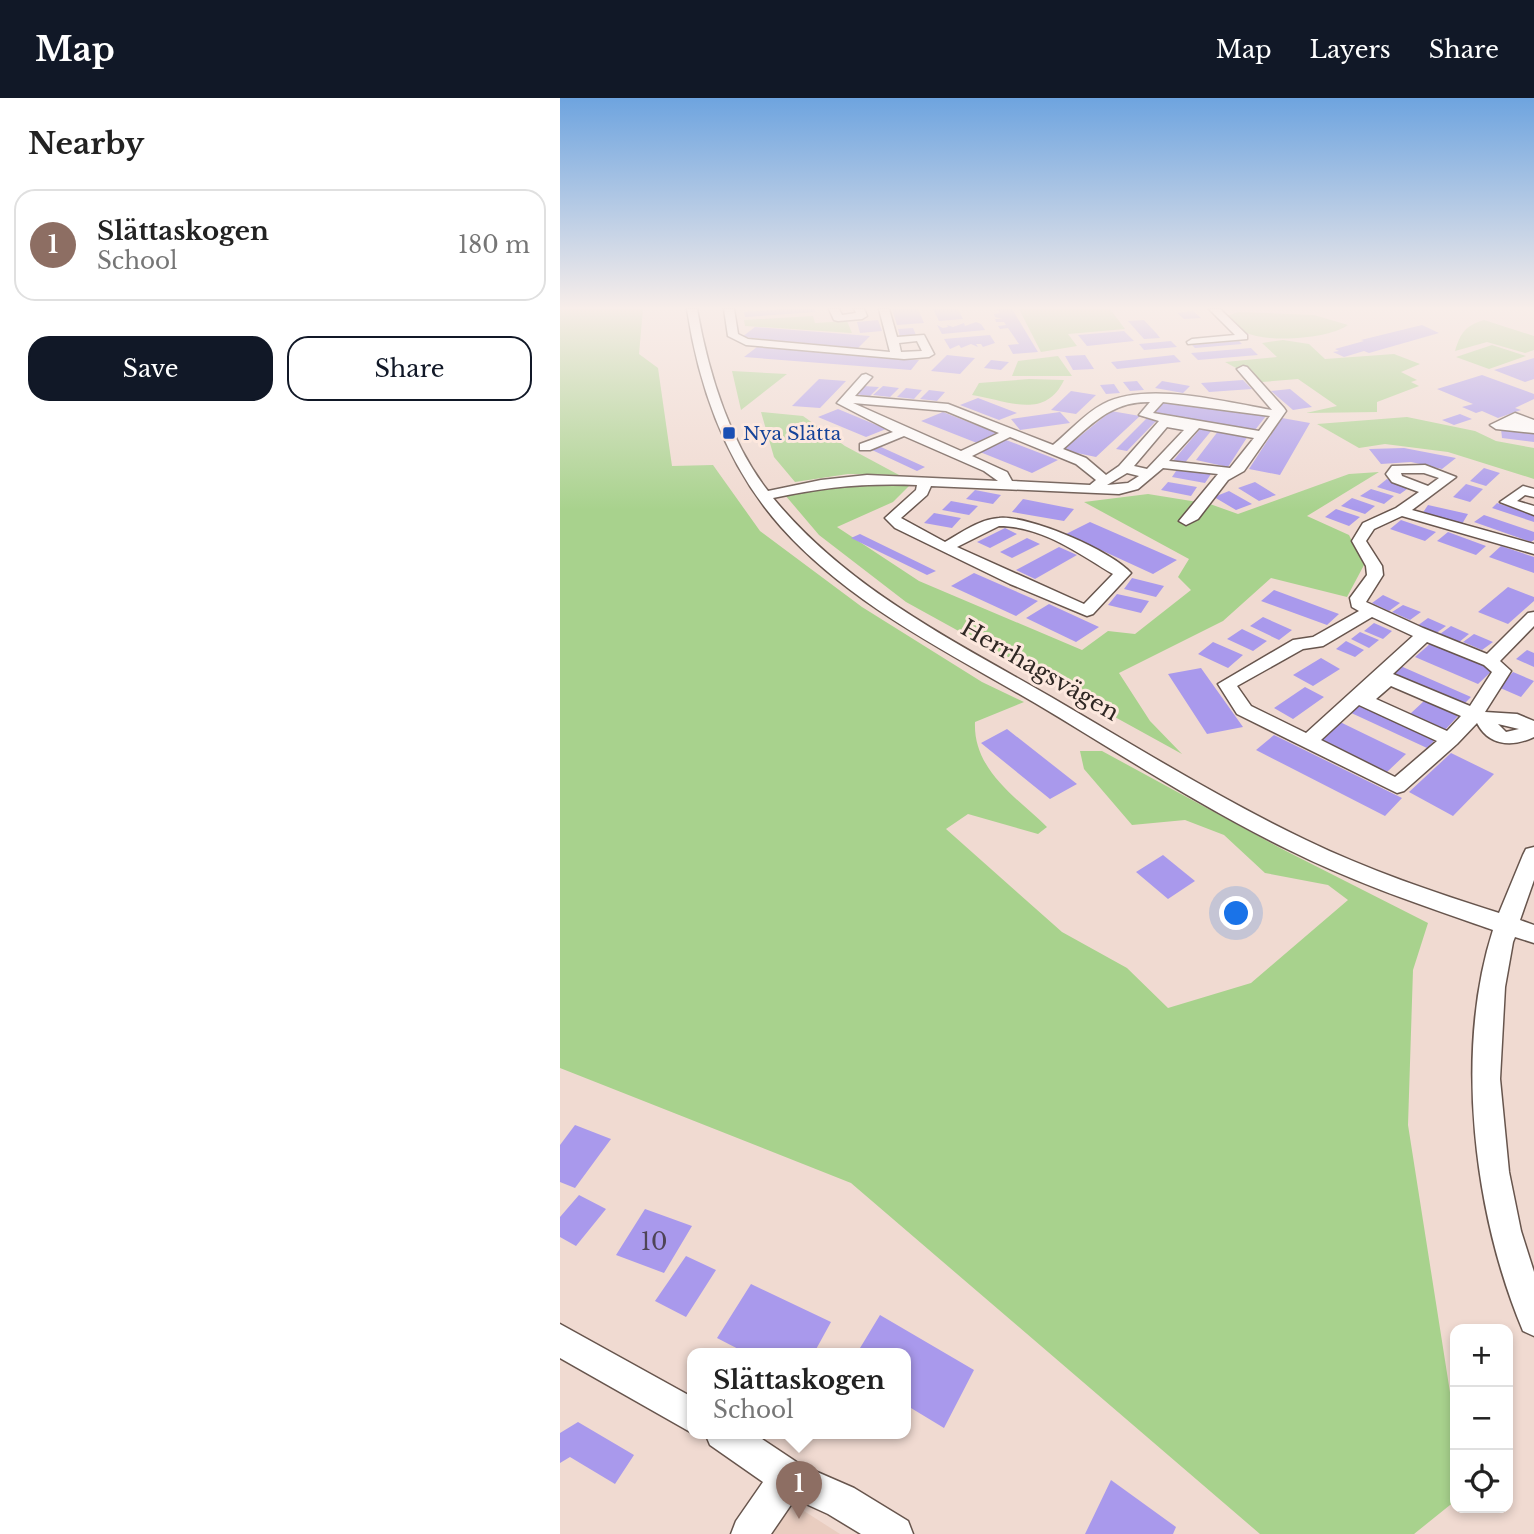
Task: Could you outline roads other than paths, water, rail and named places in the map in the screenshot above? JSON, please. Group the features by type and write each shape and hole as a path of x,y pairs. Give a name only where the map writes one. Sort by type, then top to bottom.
{"street":[{"name":"Herrhagsvägen","path":"710,376 743,465 765,496 809,546 852,582 912,624 1297,845 1388,885 1534,934"},
{"path":"1186,521 1194,516 1223,477 1240,468 1260,435 1280,411 1250,376"},
{"path":"866,377 843,403 1003,475 1006,482 1003,486"},
{"path":"1203,402 1269,396"},
{"path":"1055,450 1111,404 1160,398 1277,414"},
{"path":"1160,398 1146,415 1260,435"},
{"path":"847,399 948,408 1081,461 1104,480"},
{"path":"876,418 911,404"},
{"path":"765,496 821,484 867,479 1003,486 1091,489 1119,489 1133,486 1148,476 1192,428 1164,423 1124,469 1091,489"},
{"path":"959,457 1013,435 1079,431"},
{"path":"865,447 904,432"},
{"path":"1161,464 1232,472"},
{"path":"1124,469 1141,470 1148,476"},
{"path":"925,482 922,492 892,518 900,525 945,548 1024,586 1087,611 1123,573 1047,531 1021,524 998,522 945,548"},
{"path":"1534,493 1523,490 1507,502 1534,511"},
{"path":"1430,491 1401,511 1368,526 1362,533 1359,541 1374,566 1375,575 1358,598 1357,604 1424,635 1490,661 1502,671 1481,718"},
{"path":"1401,511 1534,549"},
{"path":"1371,611 1317,642 1299,645 1227,684 1244,710 1397,786 1450,740 1481,718 1506,717 1531,731"},
{"path":"1490,661 1534,617"},
{"path":"1308,742 1424,635"},
{"path":"1450,740 1364,700 1389,678 1481,718"},
{"path":"1534,855 1504,924 1496,960 1489,1018 1487,1084 1492,1148 1504,1220 1534,1320"},
{"path":"560,1340 687,1413"},
{"path":"731,1439 788,1478 841,1501 895,1534"},
{"path":"749,1534 788,1478"}],"place":[{"name":"Nya Slätta","path":"729,433"},
{"name":"Slättaskogen","path":"799,1519"}]}
